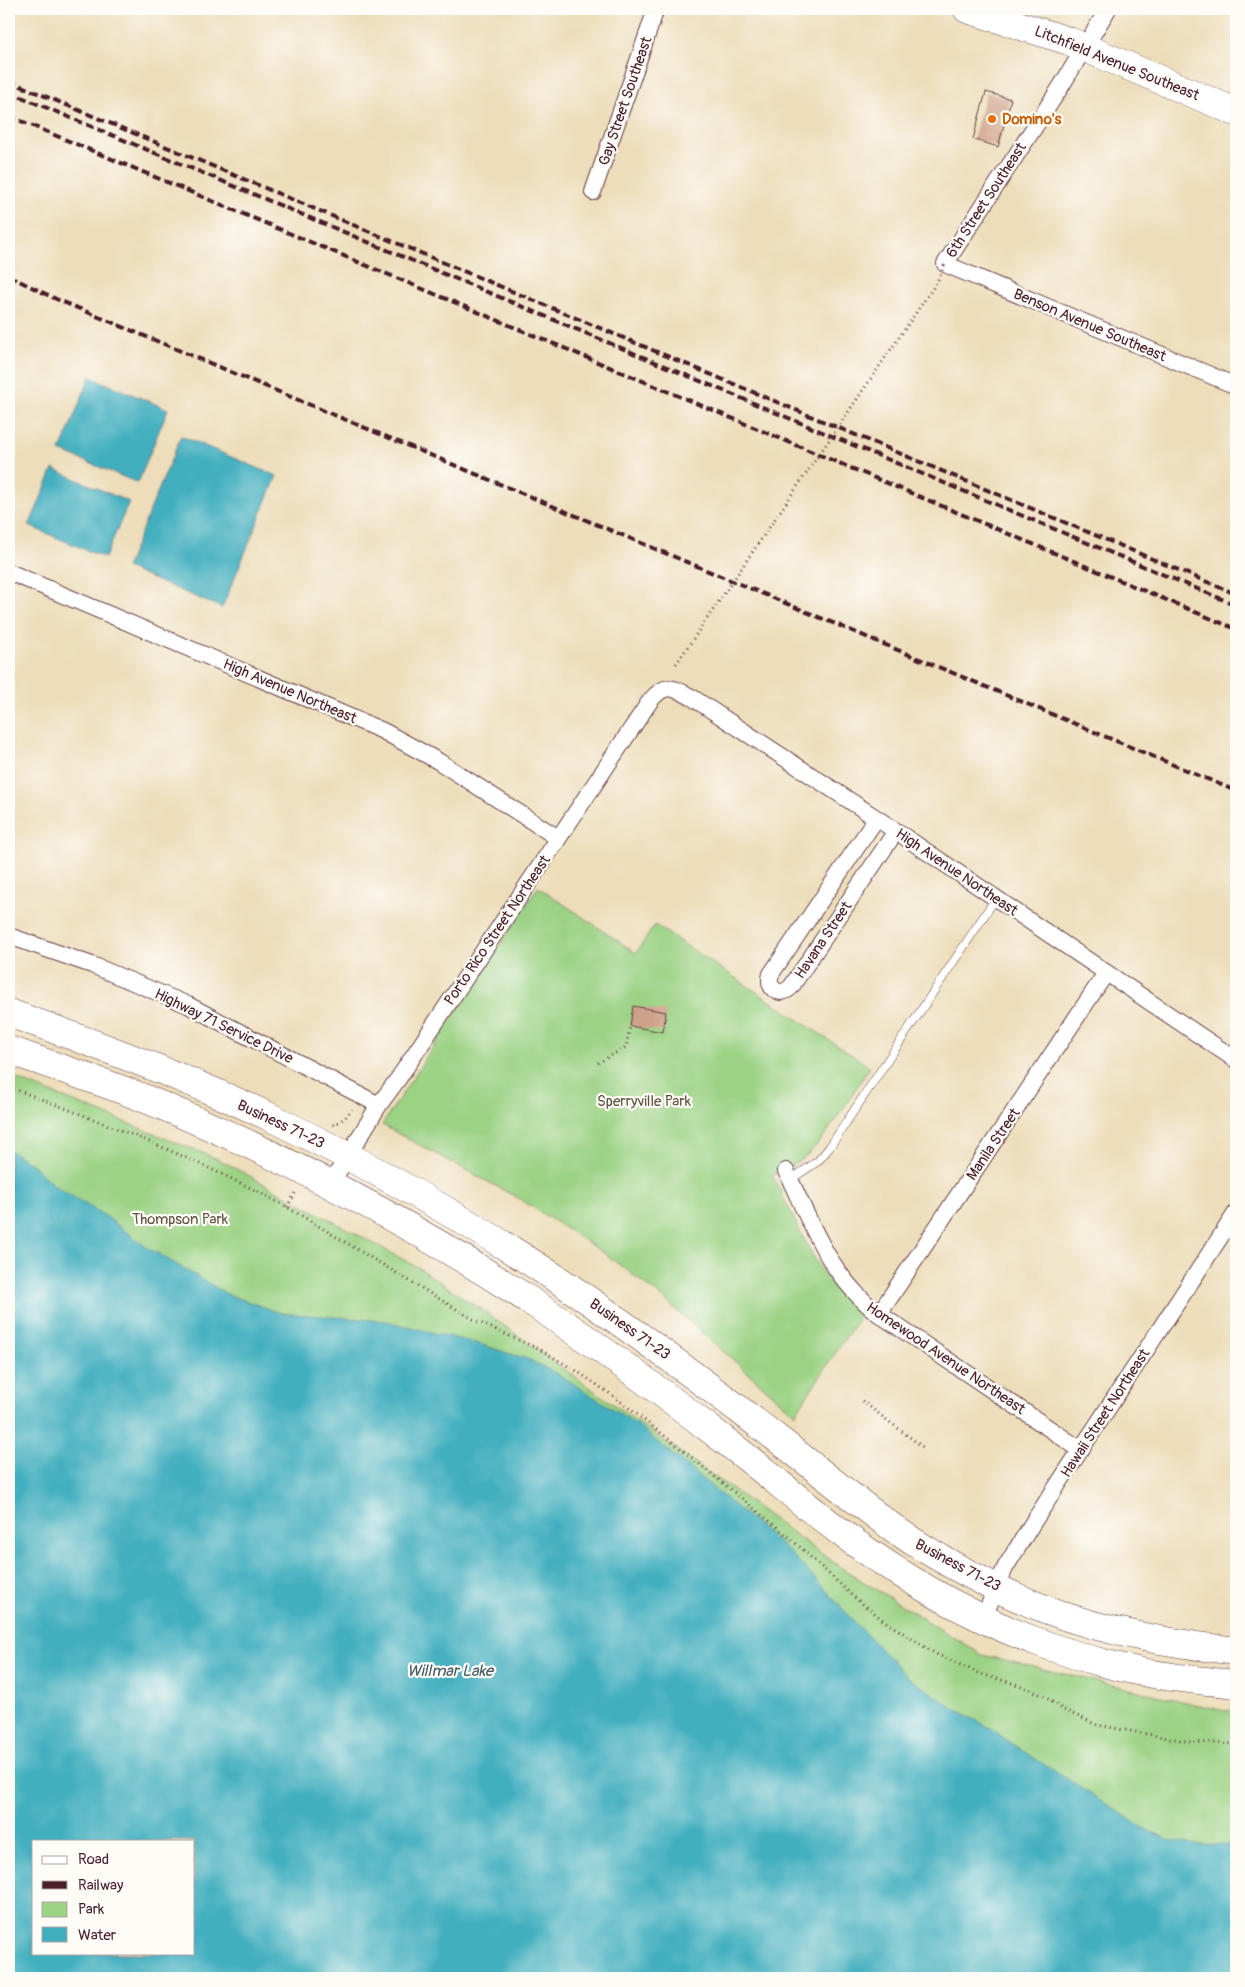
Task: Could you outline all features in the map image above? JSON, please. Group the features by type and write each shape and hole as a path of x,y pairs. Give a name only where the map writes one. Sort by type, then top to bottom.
{"highway":[{"name":"Litchfield Avenue Southeast","path":"968,9 1084,47 1236,112"},
{"name":"Business 71-23","path":"9,1013 98,1044 267,1116 347,1155 478,1230 554,1277 647,1340 895,1529 951,1564 1044,1609 1097,1626 1168,1643 1236,1650"},
{"path":"9,1050 191,1118 330,1185 455,1255 538,1306 626,1368 722,1439 847,1537 916,1582 983,1619 1038,1642 1097,1661 1171,1677 1236,1684"}],"street":[{"name":"Gay Street Southeast","path":"593,192 656,9"},
{"name":"6th Street Southeast","path":"945,264 1060,88 1108,9"},
{"name":"Benson Avenue Southeast","path":"945,264 1236,386"},
{"name":"High Avenue Northeast","path":"9,572 384,731 438,761 558,838"},
{"name":"High Avenue Northeast","path":"674,688 693,698 896,831 1236,1060"},
{"name":"Porto Rico Street Northeast","path":"330,1185 378,1105 403,1071 650,701 658,691 674,688"},
{"name":"Havana Street","path":"876,819 772,974 769,980 770,986 774,990 786,992 791,987 896,831"},
{"name":"Highway 71 Service Drive","path":"9,936 92,965 188,1005 378,1105"},
{"name":"Manila Street","path":"880,1314 1106,973"},
{"name":"Homewood Avenue Northeast","path":"788,1176 824,1251 849,1288 880,1314 1080,1450"},
{"name":"Hawaii Street Northeast","path":"983,1619 1022,1538 1236,1213"}],"lane":[{"path":"788,1176 818,1161 829,1148 996,898"}],"path":[{"path":"676,664 937,282 945,264"},
{"path":"598,1062 626,1047 630,1026"},
{"path":"9,1087 146,1141 256,1190 287,1206 476,1322 539,1349 575,1370 612,1395 683,1450 790,1538 854,1597 884,1620 934,1653 981,1674 1022,1686 1042,1695 1064,1710 1097,1725 1191,1742 1236,1744"},
{"path":"862,1401 924,1448"}],"green space":[{"name":"Sperryville Park","path":"538,887 636,953 655,925 870,1067 817,1145 796,1163 772,1175 820,1268 844,1301 860,1316 795,1414 658,1294 605,1254 520,1199 382,1125"},
{"name":"Thompson Park","path":"9,1076 220,1160 417,1267 482,1310 840,1567 982,1655 1225,1711 1236,1710 1236,1855 1201,1863 203,1304 9,1221"}],"water":[{"path":"90,377 168,409 138,483 60,451"},
{"path":"181,436 277,476 222,608 126,568"},
{"path":"53,469 129,502 105,558 29,526"},
{"name":"Willmar Lake","path":"9,1150 34,1166 53,1185 104,1215 145,1246 227,1294 281,1313 386,1321 479,1344 530,1360 563,1377 636,1424 783,1546 909,1678 954,1708 994,1730 1009,1742 1144,1828 1169,1840 1196,1845 1230,1845 1236,1843 1236,1978 9,1978"}],"building":[{"name":"Domino's","path":"986,92 1011,99 998,147 973,139"},
{"path":"633,1006 666,1012 663,1032 630,1026"}],"railway":[{"path":"9,81 1236,594"},
{"path":"9,92 1236,605"},
{"path":"9,116 1236,629"},
{"path":"9,276 56,299 1236,791"}],"place":[{"name":"Domino's","path":"992,119"}]}
